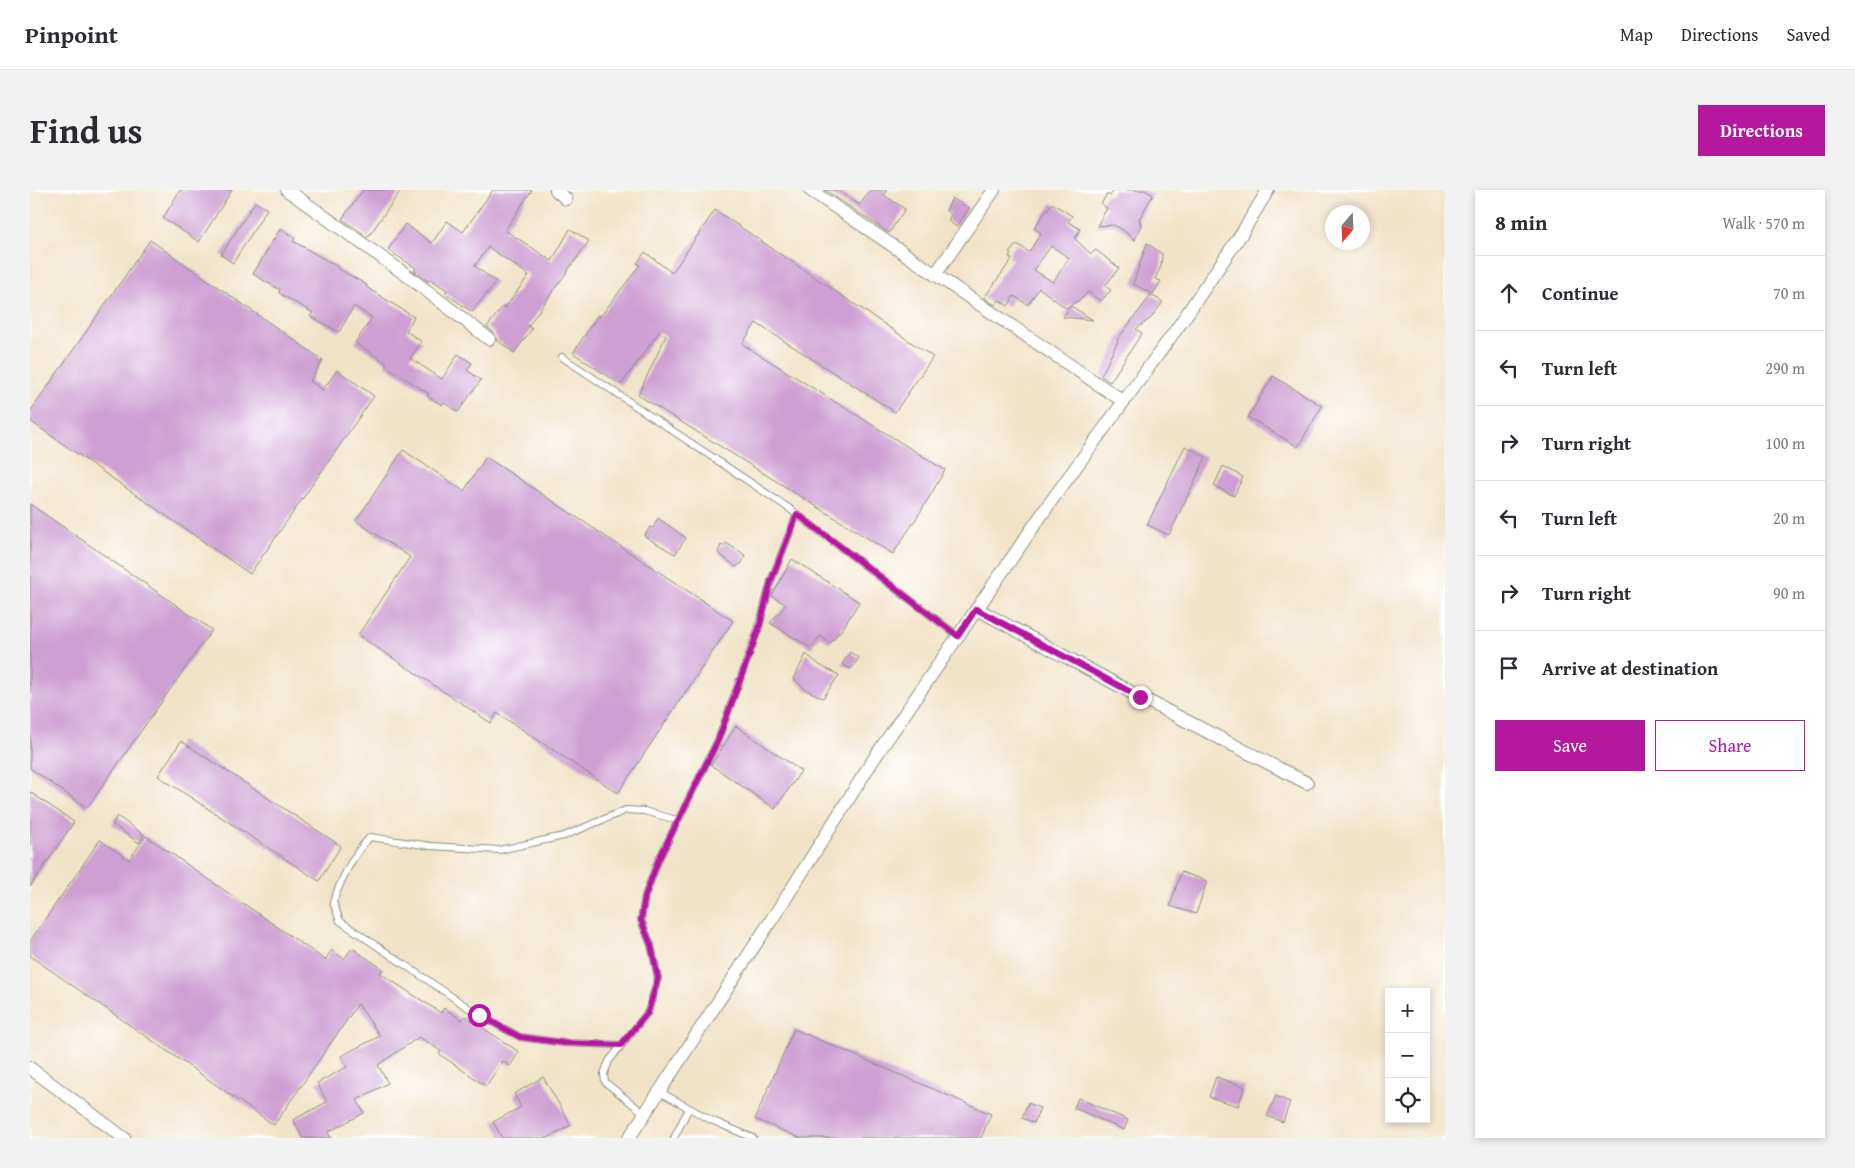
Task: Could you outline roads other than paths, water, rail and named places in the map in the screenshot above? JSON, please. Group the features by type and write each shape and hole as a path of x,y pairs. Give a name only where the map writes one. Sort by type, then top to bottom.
{"street":[{"path":"287,190 405,274 489,339"},
{"path":"556,190 566,200"},
{"path":"810,190 1123,401"},
{"path":"935,275 994,190"},
{"path":"629,1138 790,893 877,754 1049,504 1178,327 1268,190"},
{"path":"976,609 1149,702 1307,783"},
{"path":"30,1068 124,1138"}],"lane":[{"path":"562,357 797,514 958,636"},
{"path":"645,1114 605,1082 604,1074 609,1061 648,1012 658,978 651,945 641,920 645,896 658,861 677,820 718,740 759,628 771,581 797,514"},
{"path":"621,1045 564,1043 520,1037 479,1015 340,921 333,902 343,876 354,856 370,838 431,846 499,850 564,836 626,810 644,810 677,820"},
{"path":"660,1092 752,1138"},
{"path":"674,1138 689,1108"}]}
